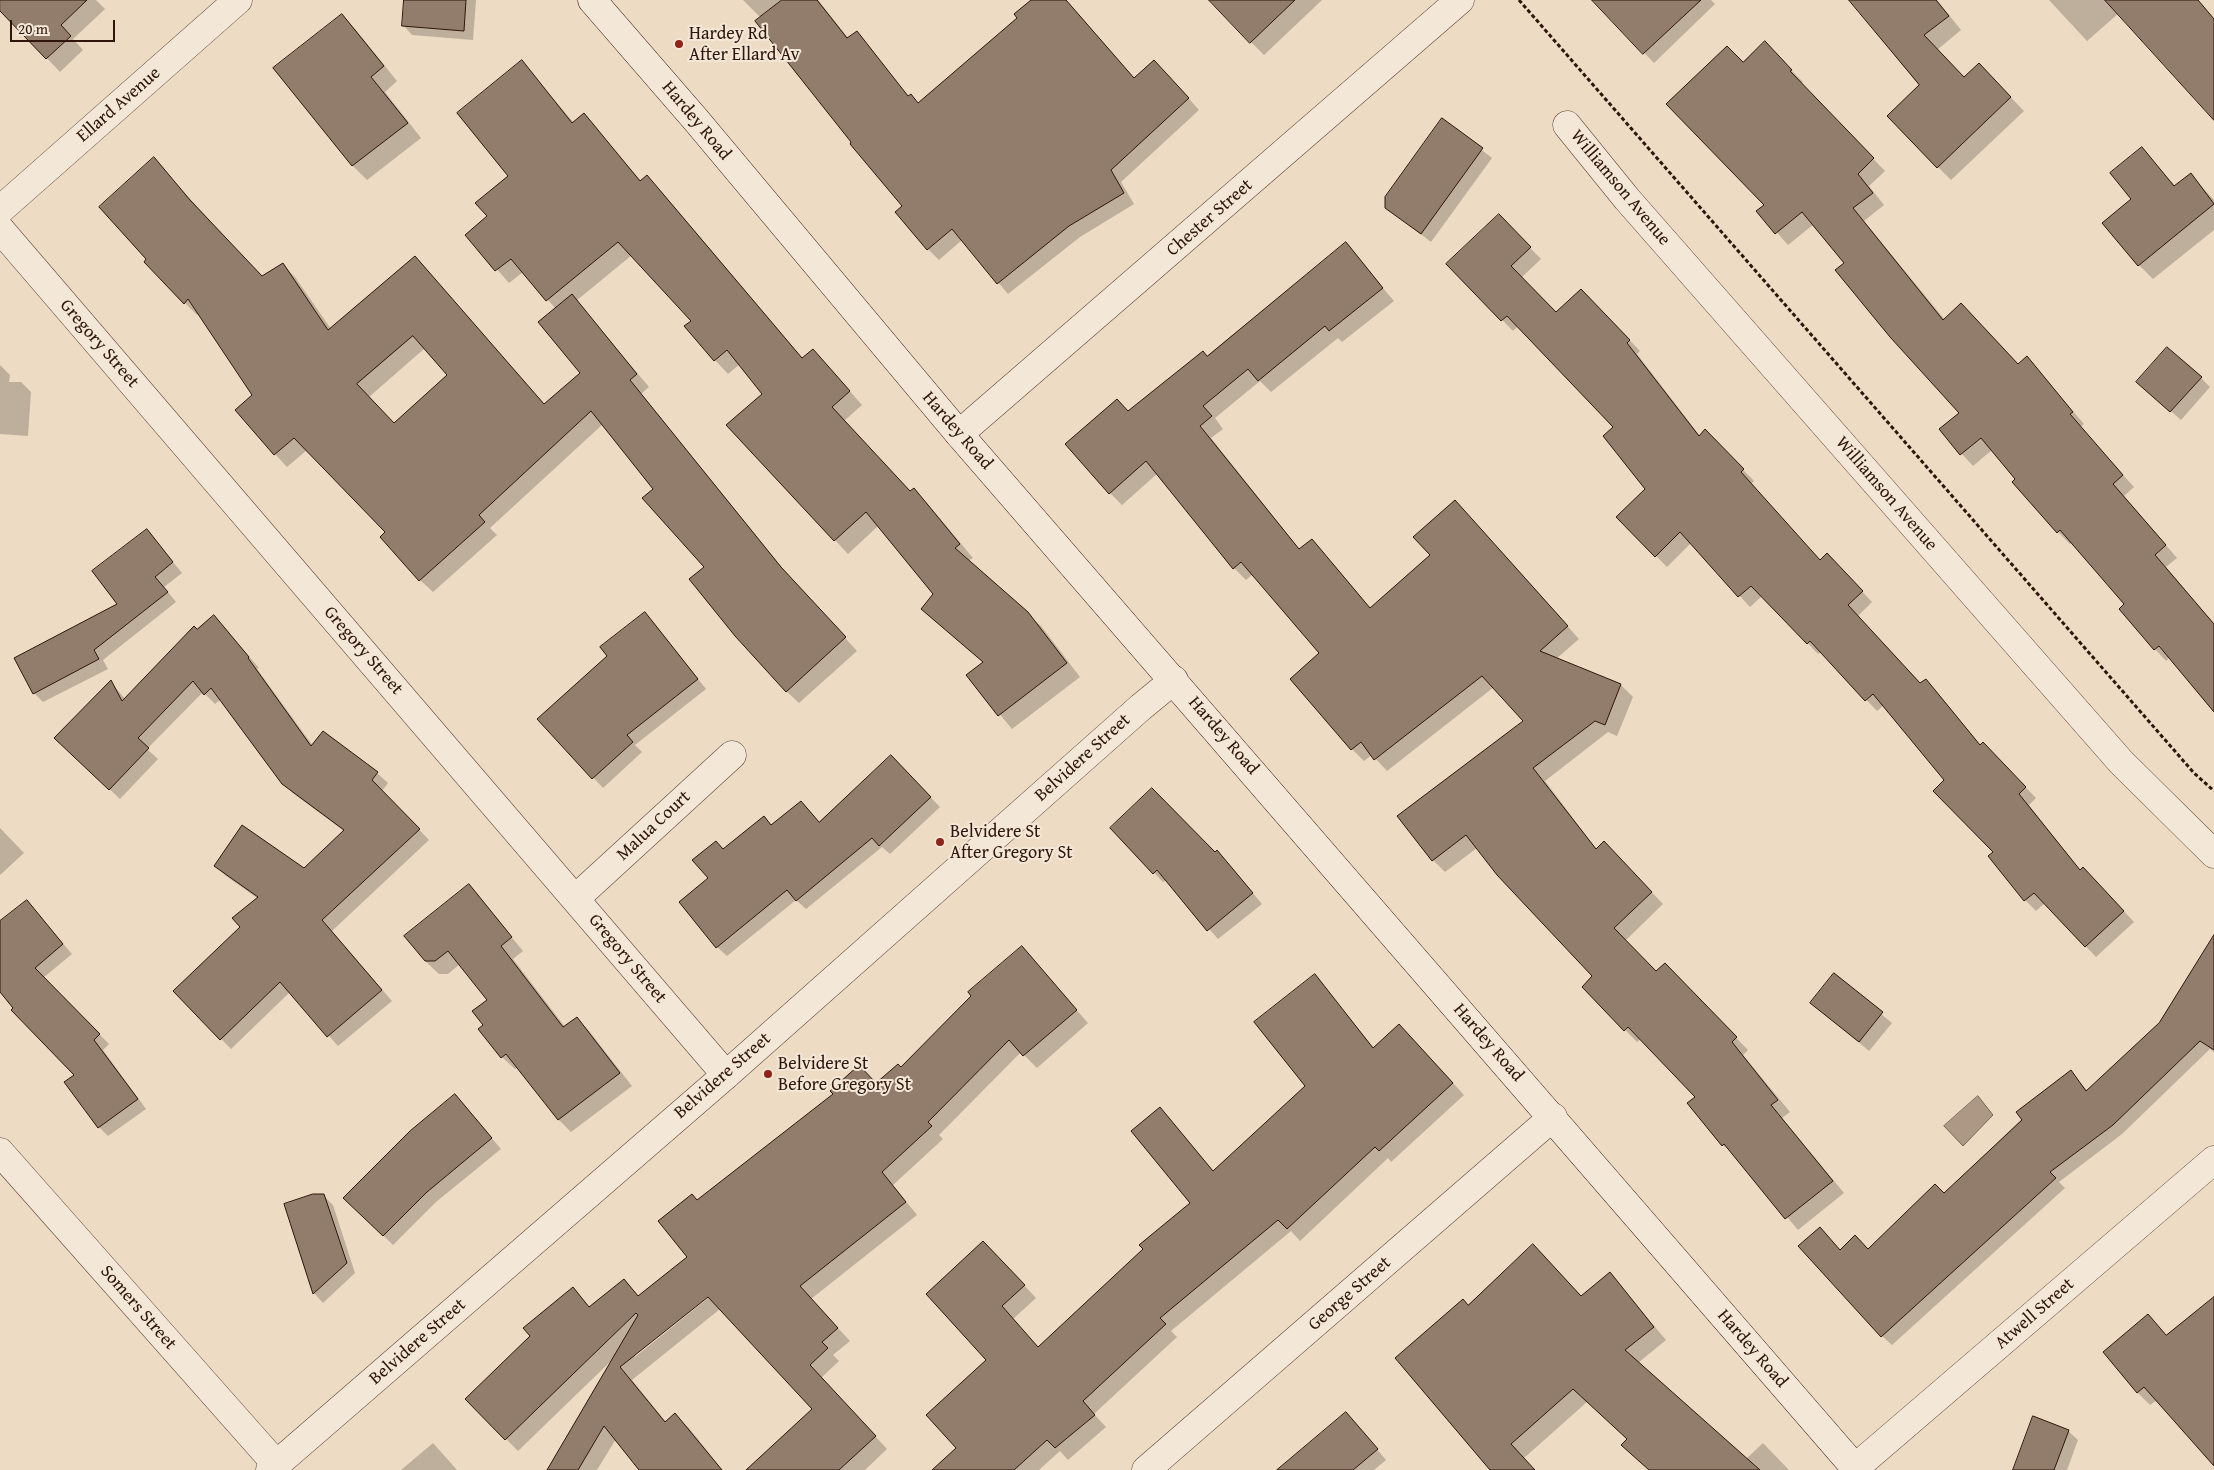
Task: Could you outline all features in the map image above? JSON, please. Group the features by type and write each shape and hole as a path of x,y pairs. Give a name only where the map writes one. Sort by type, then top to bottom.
{"street":[{"name":"Ellard Avenue","path":"0,210 238,0"},
{"name":"Hardey Road","path":"592,0 696,120 960,434 1856,1469"},
{"name":"Chester Street","path":"960,434 1458,0"},
{"name":"Williamson Avenue","path":"1568,125 1633,206 2121,762 2214,854"},
{"name":"Gregory Street","path":"0,229 726,1075"},
{"name":"Belvidere Street","path":"274,1467 726,1075 1141,707 1174,680"},
{"name":"Malua Court","path":"576,898 732,755"},
{"name":"George Street","path":"1146,1470 1552,1117"},
{"name":"Somers Street","path":"0,1152 274,1467"},
{"name":"Atwell Street","path":"1856,1469 2214,1160"}],"path":[{"path":"1518,0 2194,773 2214,791"}],"shaded area":[{"path":"1978,1096 1993,1115 1963,1146 1944,1126"}],"building":[{"path":"0,0 87,0 61,25 71,36 46,59 0,11"},
{"path":"404,0 466,0 464,31 402,26"},
{"path":"782,0 817,0 847,38 857,31 908,96 911,94 918,103 1017,18 1014,14 1031,0 1066,0 1134,78 1154,60 1189,98 1111,170 1124,193 1069,226 997,284 952,229 927,250 895,212 902,206 850,144 851,142 755,21"},
{"path":"1209,0 1295,0 1250,43"},
{"path":"1592,0 1701,0 1643,54"},
{"path":"1849,0 1936,0 1949,16 1924,35 1964,77 1979,63 2011,97 1937,168 1887,116 1919,85"},
{"path":"2105,0 2198,0 2214,19 2214,120"},
{"path":"342,14 384,66 371,77 408,123 352,166 273,68"},
{"path":"1765,41 1792,70 1790,71 1874,158 1858,174 1873,193 1853,208 1943,320 1961,303 2018,364 2027,356 2073,412 2070,414 2123,475 2113,484 2166,545 2155,555 2214,624 2214,712 2159,646 2154,650 2119,609 2124,604 2060,530 2057,533 2012,482 2015,479 1981,438 1960,455 1939,429 1959,413 1890,337 1835,270 1844,263 1802,212 1775,234 1756,211 1764,205 1666,104 1727,46 1743,62"},
{"path":"522,60 572,123 584,113 640,181 647,175 802,358 813,349 850,391 832,407 910,491 914,488 960,544 955,548 1028,612 1067,663 998,716 966,675 983,662 921,609 933,594 866,512 834,541 726,425 762,394 727,350 714,361 684,326 691,321 618,242 546,301 511,259 495,271 465,235 487,216 475,203 508,176 457,113"},
{"path":"1442,118 1483,148 1421,234 1385,208 1385,197"},
{"path":"2142,147 2174,186 2191,173 2214,204 2138,266 2102,223 2131,199 2110,173"},
{"path":"154,157 190,200 262,276 283,263 328,330 415,256 544,404 580,373 538,322 572,294 637,374 630,380 781,567 846,637 786,692 735,636 689,579 704,567 642,498 653,489 591,411 479,515 485,522 419,581 380,537 385,532 294,438 274,455 235,410 252,395 188,299 184,304 144,262 146,259 99,207","holes":["413,336 447,375 394,423 357,384"]},
{"path":"1499,214 1531,247 1511,266 1556,312 1581,289 1630,340 1627,343 1699,436 1705,429 1744,469 1741,472 1820,560 1827,553 1863,591 1848,605 1920,683 1926,679 1980,745 1983,742 2026,787 2019,794 2080,870 2083,867 2124,911 2085,947 2034,893 2024,901 1988,856 1993,852 1933,791 1944,780 1873,694 1865,701 1810,641 1807,644 1751,586 1738,597 1680,532 1655,557 1616,517 1645,489 1603,436 1613,427 1507,316 1501,321 1446,264"},
{"path":"1346,242 1383,288 1329,331 1325,326 1258,381 1248,369 1203,406 1212,416 1200,426 1299,549 1312,539 1370,608 1430,555 1413,537 1455,500 1568,626 1540,651 1621,684 1605,725 1595,721 1533,768 1596,849 1604,841 1652,892 1614,928 1656,971 1665,963 1737,1037 1732,1042 1778,1100 1771,1105 1833,1181 1785,1219 1724,1144 1722,1146 1687,1103 1695,1097 1628,1027 1624,1031 1582,987 1592,976 1497,875 1466,835 1432,861 1397,816 1523,721 1482,676 1374,760 1361,742 1351,750 1290,679 1319,653 1241,562 1233,569 1146,461 1109,494 1065,444 1117,399 1128,411 1203,351 1207,356"},
{"path":"2167,347 2202,377 2170,412 2136,382"},
{"path":"147,529 173,562 155,577 168,592 94,650 99,659 33,694 14,658 117,604 92,571"},
{"path":"645,612 698,679 627,735 633,742 592,779 537,719 607,656 600,647"},
{"path":"214,615 249,657 311,746 323,731 378,772 372,780 420,829 322,920 382,990 327,1037 280,982 220,1040 173,991 240,927 232,918 258,897 214,866 242,825 304,868 344,830 282,784 211,688 204,695 193,681 138,738 149,748 109,790 54,738 111,680 122,701 194,626 197,629"},
{"path":"891,755 931,797 879,846 872,838 796,901 787,890 716,948 679,902 708,878 692,860 716,841 723,849 764,816 771,825 801,801 819,822"},
{"path":"1152,788 1215,852 1217,850 1253,893 1207,931 1157,870 1153,874 1110,828"},
{"path":"469,884 512,937 501,946 563,1027 577,1017 620,1073 558,1120 506,1054 501,1058 478,1029 483,1025 472,1011 487,1000 448,951 435,961 425,961 404,936"},
{"path":"27,900 63,944 35,968 100,1034 94,1040 138,1099 98,1128 64,1082 74,1075 11,1010 13,1008 0,992 0,921"},
{"path":"2214,935 2214,1050 2200,1041 2113,1125 2050,1172 2056,1178 1881,1337 1798,1246 1820,1227 1840,1250 1855,1235 1868,1249 1935,1184 1944,1193 2022,1120 2016,1112 2071,1070 2086,1091 2159,1023"},
{"path":"1022,946 1077,1010 1023,1056 1009,1040 928,1122 932,1126 882,1172 906,1202 800,1286 838,1328 822,1342 828,1348 810,1365 876,1436 839,1470 746,1470 812,1409 708,1297 620,1367 665,1422 675,1413 722,1470 639,1470 604,1426 578,1470 547,1470 638,1315 636,1313 505,1440 465,1399 530,1336 523,1328 573,1287 589,1307 624,1279 638,1296 687,1257 658,1221 692,1194 697,1200 833,1094 830,1091 859,1065 876,1083 898,1064 901,1067 971,996 968,992"},
{"path":"1834,973 1883,1012 1859,1042 1810,1003"},
{"path":"1315,974 1373,1048 1399,1024 1453,1083 1379,1151 1375,1147 1287,1229 1278,1220 1160,1318 1166,1324 1083,1401 1095,1415 1055,1448 1047,1440 1014,1470 932,1470 956,1448 926,1415 986,1360 926,1294 983,1241 1025,1285 1002,1306 1038,1347 1143,1249 1139,1245 1190,1203 1131,1131 1160,1107 1213,1171 1305,1086 1254,1022"},
{"path":"455,1094 492,1138 427,1192 383,1236 343,1198 410,1131"},
{"path":"313,1194 324,1194 347,1263 313,1294 284,1204"},
{"path":"1533,1244 1581,1296 1610,1272 1654,1327 1625,1350 1760,1470 1649,1470 1621,1445 1627,1439 1573,1389 1511,1444 1535,1470 1490,1470 1395,1358 1463,1299 1468,1305"},
{"path":"2214,1297 2214,1466 2144,1387 2137,1393 2103,1352 2148,1314 2166,1335"},
{"path":"1346,1412 1378,1449 1353,1470 1277,1470"},
{"path":"2033,1416 2069,1430 2054,1470 2013,1470"}],"place":[{"name":"Hardey Rd After Ellard Av","path":"679,44"},
{"name":"Belvidere St After Gregory St","path":"940,842"},
{"name":"Belvidere St Before Gregory St","path":"768,1074"}]}
